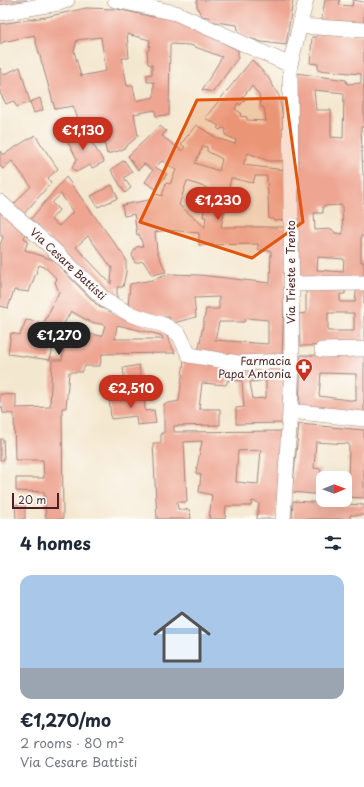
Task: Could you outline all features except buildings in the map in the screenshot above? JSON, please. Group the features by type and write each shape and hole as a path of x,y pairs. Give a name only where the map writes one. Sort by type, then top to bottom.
{"street":[{"path":"0,13 59,3 66,0"},
{"path":"115,0 176,13 290,65"},
{"name":"Via Trieste e Trento","path":"283,519 292,361 290,65 306,0"},
{"path":"300,26 364,30"},
{"name":"Via Cesare Battisti","path":"0,202 53,249 106,301 130,314 164,325 179,334 189,355 238,363 292,361"},
{"path":"291,284 364,283"},
{"path":"322,350 364,350"},
{"path":"290,411 364,419"}],"highlighted area":[{"path":"286,98 303,222 252,258 140,222 197,100"}],"place":[{"name":"Farmacia Papa Antonia","path":"304,382"}]}
